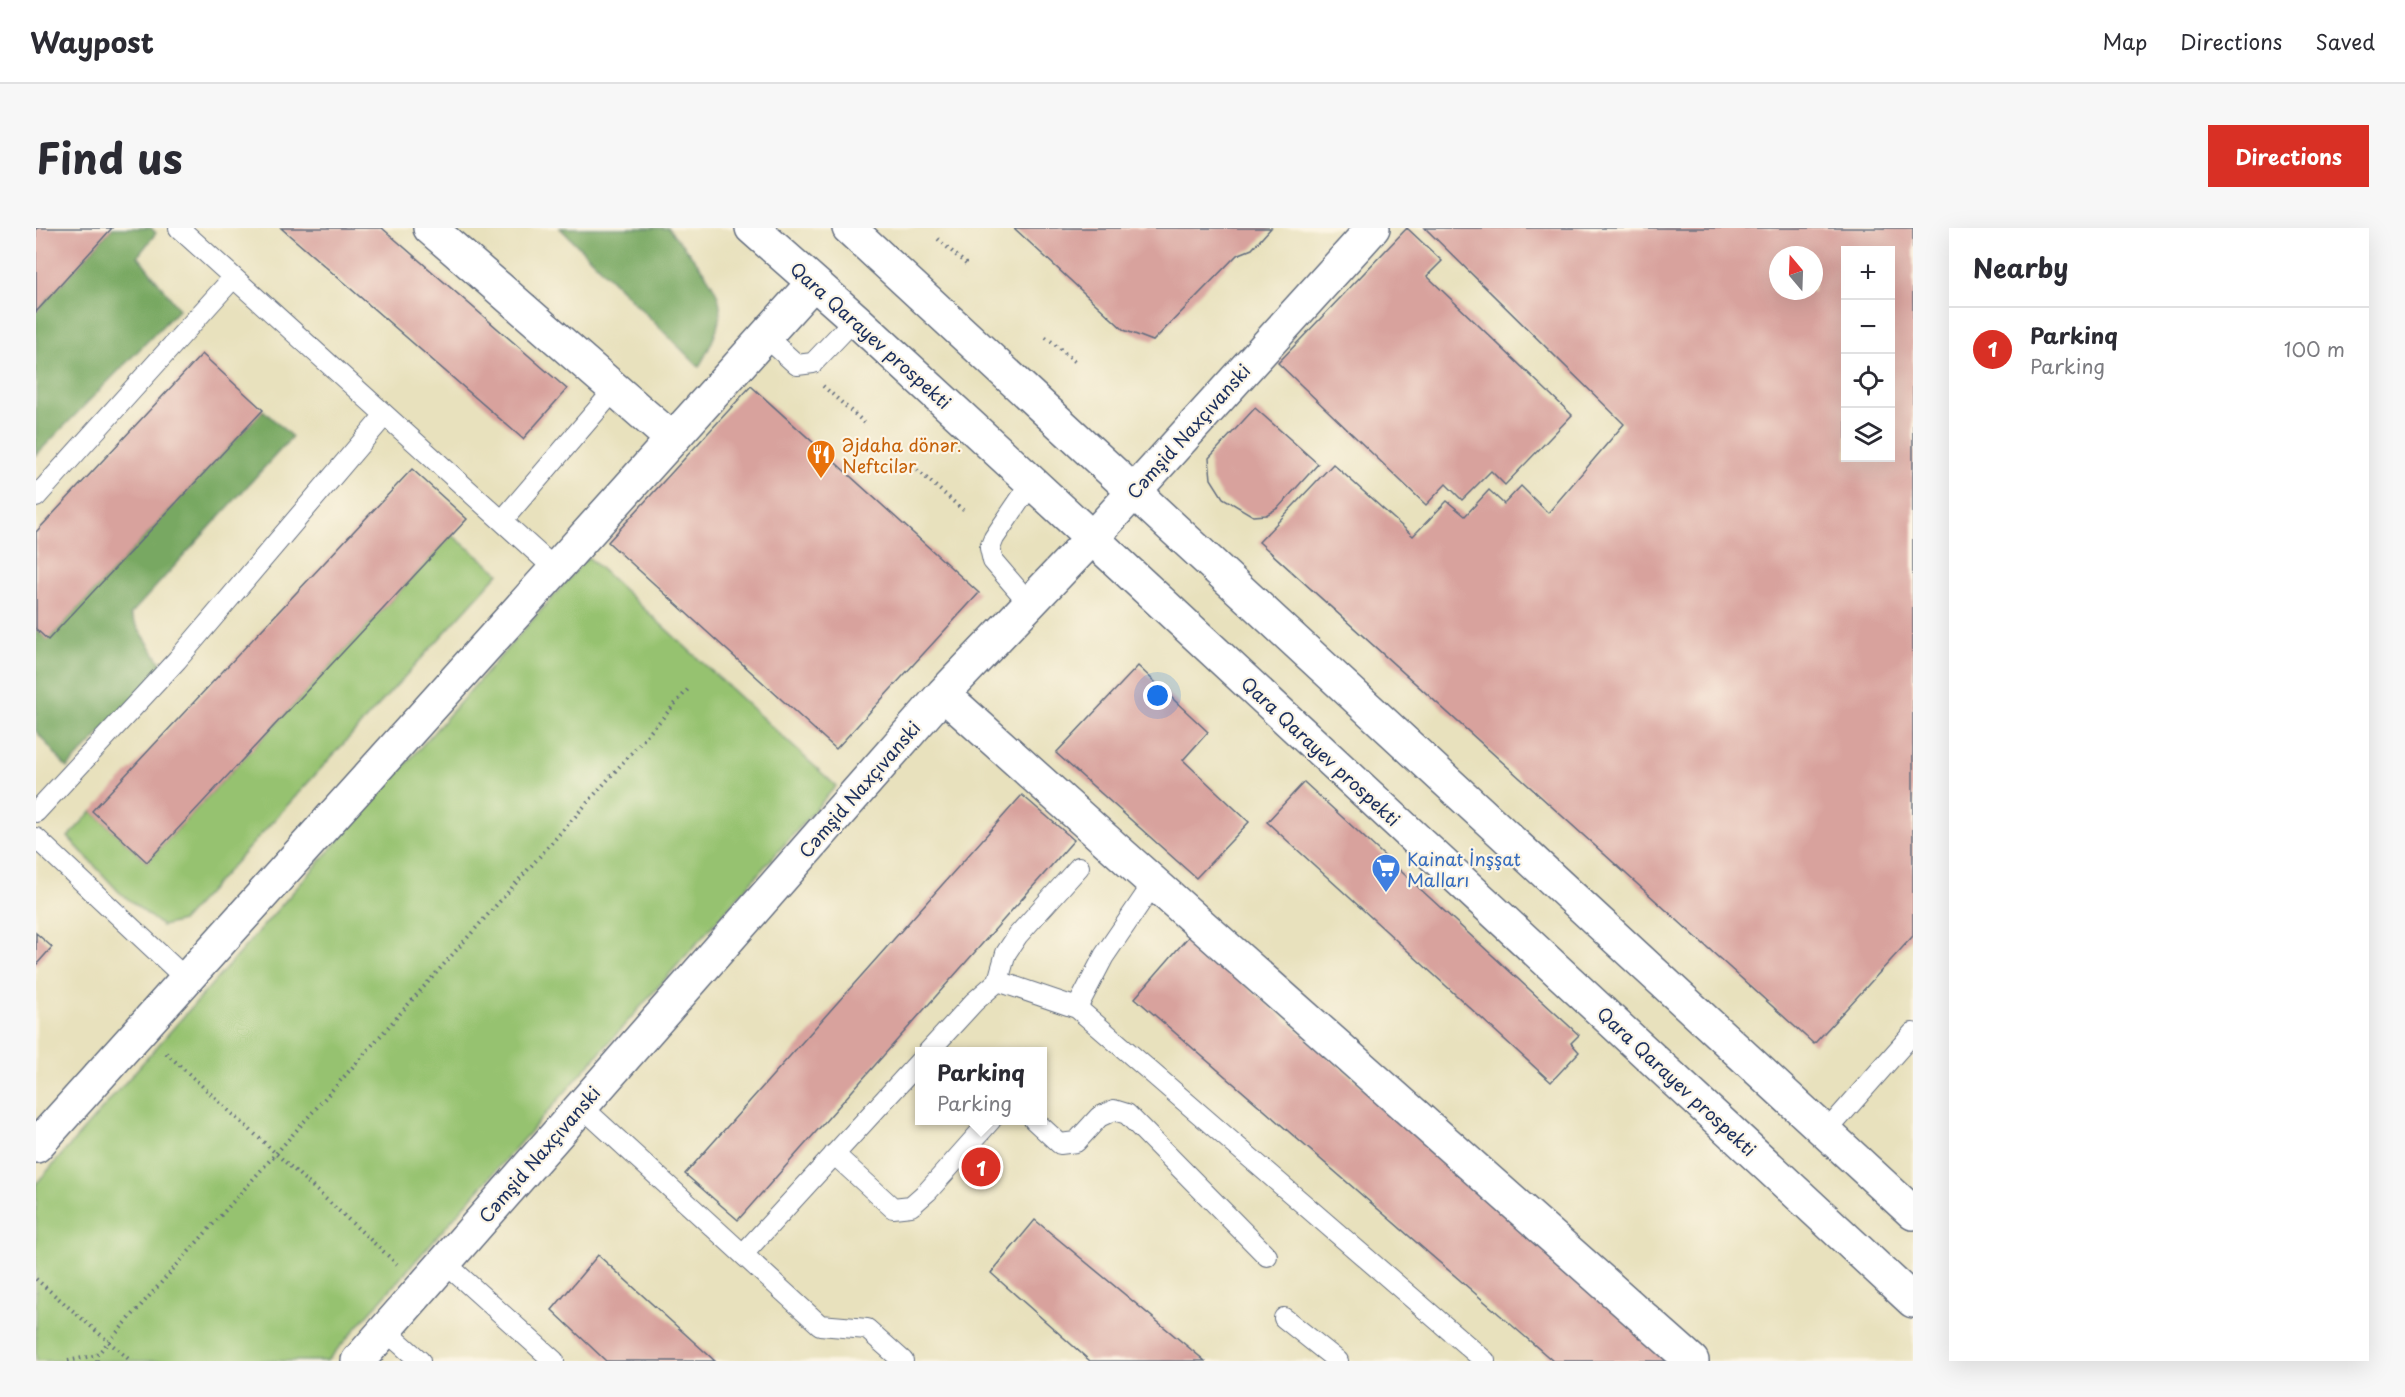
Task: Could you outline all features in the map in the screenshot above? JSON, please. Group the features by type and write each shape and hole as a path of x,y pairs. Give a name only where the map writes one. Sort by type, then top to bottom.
{"street":[{"path":"430,228 672,440"},
{"name":"Qara Qarayev prospekti","path":"752,228 855,319 1032,482 1913,1301"},
{"name":"Cəmşid Naxçıvanski","path":"358,1361 943,693 1092,538 1372,228"},
{"path":"858,231 1134,492 1913,1213"},
{"path":"36,1146 813,283"},
{"path":"943,693 1153,884 1312,1022 1692,1361"}],"lane":[{"path":"179,228 555,569"},
{"path":"36,497 233,278"},
{"path":"765,336 797,365 813,363 855,319"},
{"path":"502,521 615,389"},
{"path":"36,812 177,660 385,415"},
{"path":"1029,603 993,561 990,548 994,538 1032,482"},
{"path":"36,838 185,978"},
{"path":"933,1047 974,1002 998,981 1006,953 1018,935 1079,867"},
{"path":"1077,1008 1104,956 1153,884"},
{"path":"998,981 1077,1008 1485,1361"},
{"path":"1826,1132 1913,1034"},
{"path":"744,1253 915,1066"},
{"path":"581,1106 820,1325 867,1329 903,1361"},
{"path":"1039,1125 1060,1144 1076,1142 1099,1117 1114,1110 1127,1114 1267,1256"},
{"path":"834,1154 893,1208 910,1206 928,1191 987,1125"},
{"path":"444,1262 554,1361"},
{"path":"1284,1318 1338,1361"},
{"path":"385,1330 420,1361"}],"path":[{"path":"938,239 967,265"},
{"path":"1046,337 1078,364"},
{"path":"816,379 867,425"},
{"path":"917,470 963,510"},
{"path":"68,1361 97,1358 690,687"},
{"path":"140,1029 422,1287"},
{"path":"36,1279 131,1361"}],"green space":[{"path":"112,228 151,228 156,233 138,256 179,309 36,455 36,312"},
{"path":"560,228 668,228 691,254 718,296 720,314 716,330 699,367"},
{"path":"263,410 292,437 130,615 164,668 67,768 36,731 36,629 48,640"},
{"path":"452,535 499,573 182,921 162,926 119,892 68,837 92,811 147,862"},
{"path":"588,557 836,786 327,1361 36,1361 36,1184"}],"building":[{"path":"36,228 112,228 36,312"},
{"path":"281,228 382,228 567,389 523,439"},
{"path":"1014,228 1271,228 1252,249 1237,255 1153,341 1124,330"},
{"path":"1407,228 1442,261 1427,276 1572,415 1505,485 1491,471 1462,500 1446,484 1426,505 1278,363"},
{"path":"1425,228 1913,228 1913,936 1814,1044 1259,542 1333,464 1413,536 1447,501 1465,516 1489,490 1504,504 1521,486 1548,513 1624,424"},
{"path":"202,354 263,410 48,640 36,629 36,532"},
{"path":"751,386 979,593 836,749 608,542"},
{"path":"1255,408 1318,464 1278,508 1266,515 1253,516 1223,498 1211,479 1209,458"},
{"path":"412,469 467,519 147,862 92,811"},
{"path":"1138,666 1208,732 1183,760 1249,822 1196,878 1056,753"},
{"path":"1304,782 1579,1035 1571,1043 1579,1052 1551,1082 1267,822"},
{"path":"1022,795 1074,840 738,1220 685,1174"},
{"path":"36,933 52,947 36,965"},
{"path":"1189,936 1678,1361 1553,1361 1135,998"},
{"path":"1035,1220 1205,1361 1090,1361 991,1273"},
{"path":"598,1255 715,1361 606,1361 552,1310"}],"place":[{"name":"Əjdaha dönər. Neftcilər","path":"821,480"},
{"name":"Kainat İnşşat Malları","path":"1386,894"},
{"name":"Parkinq","path":"981,1167"}]}
